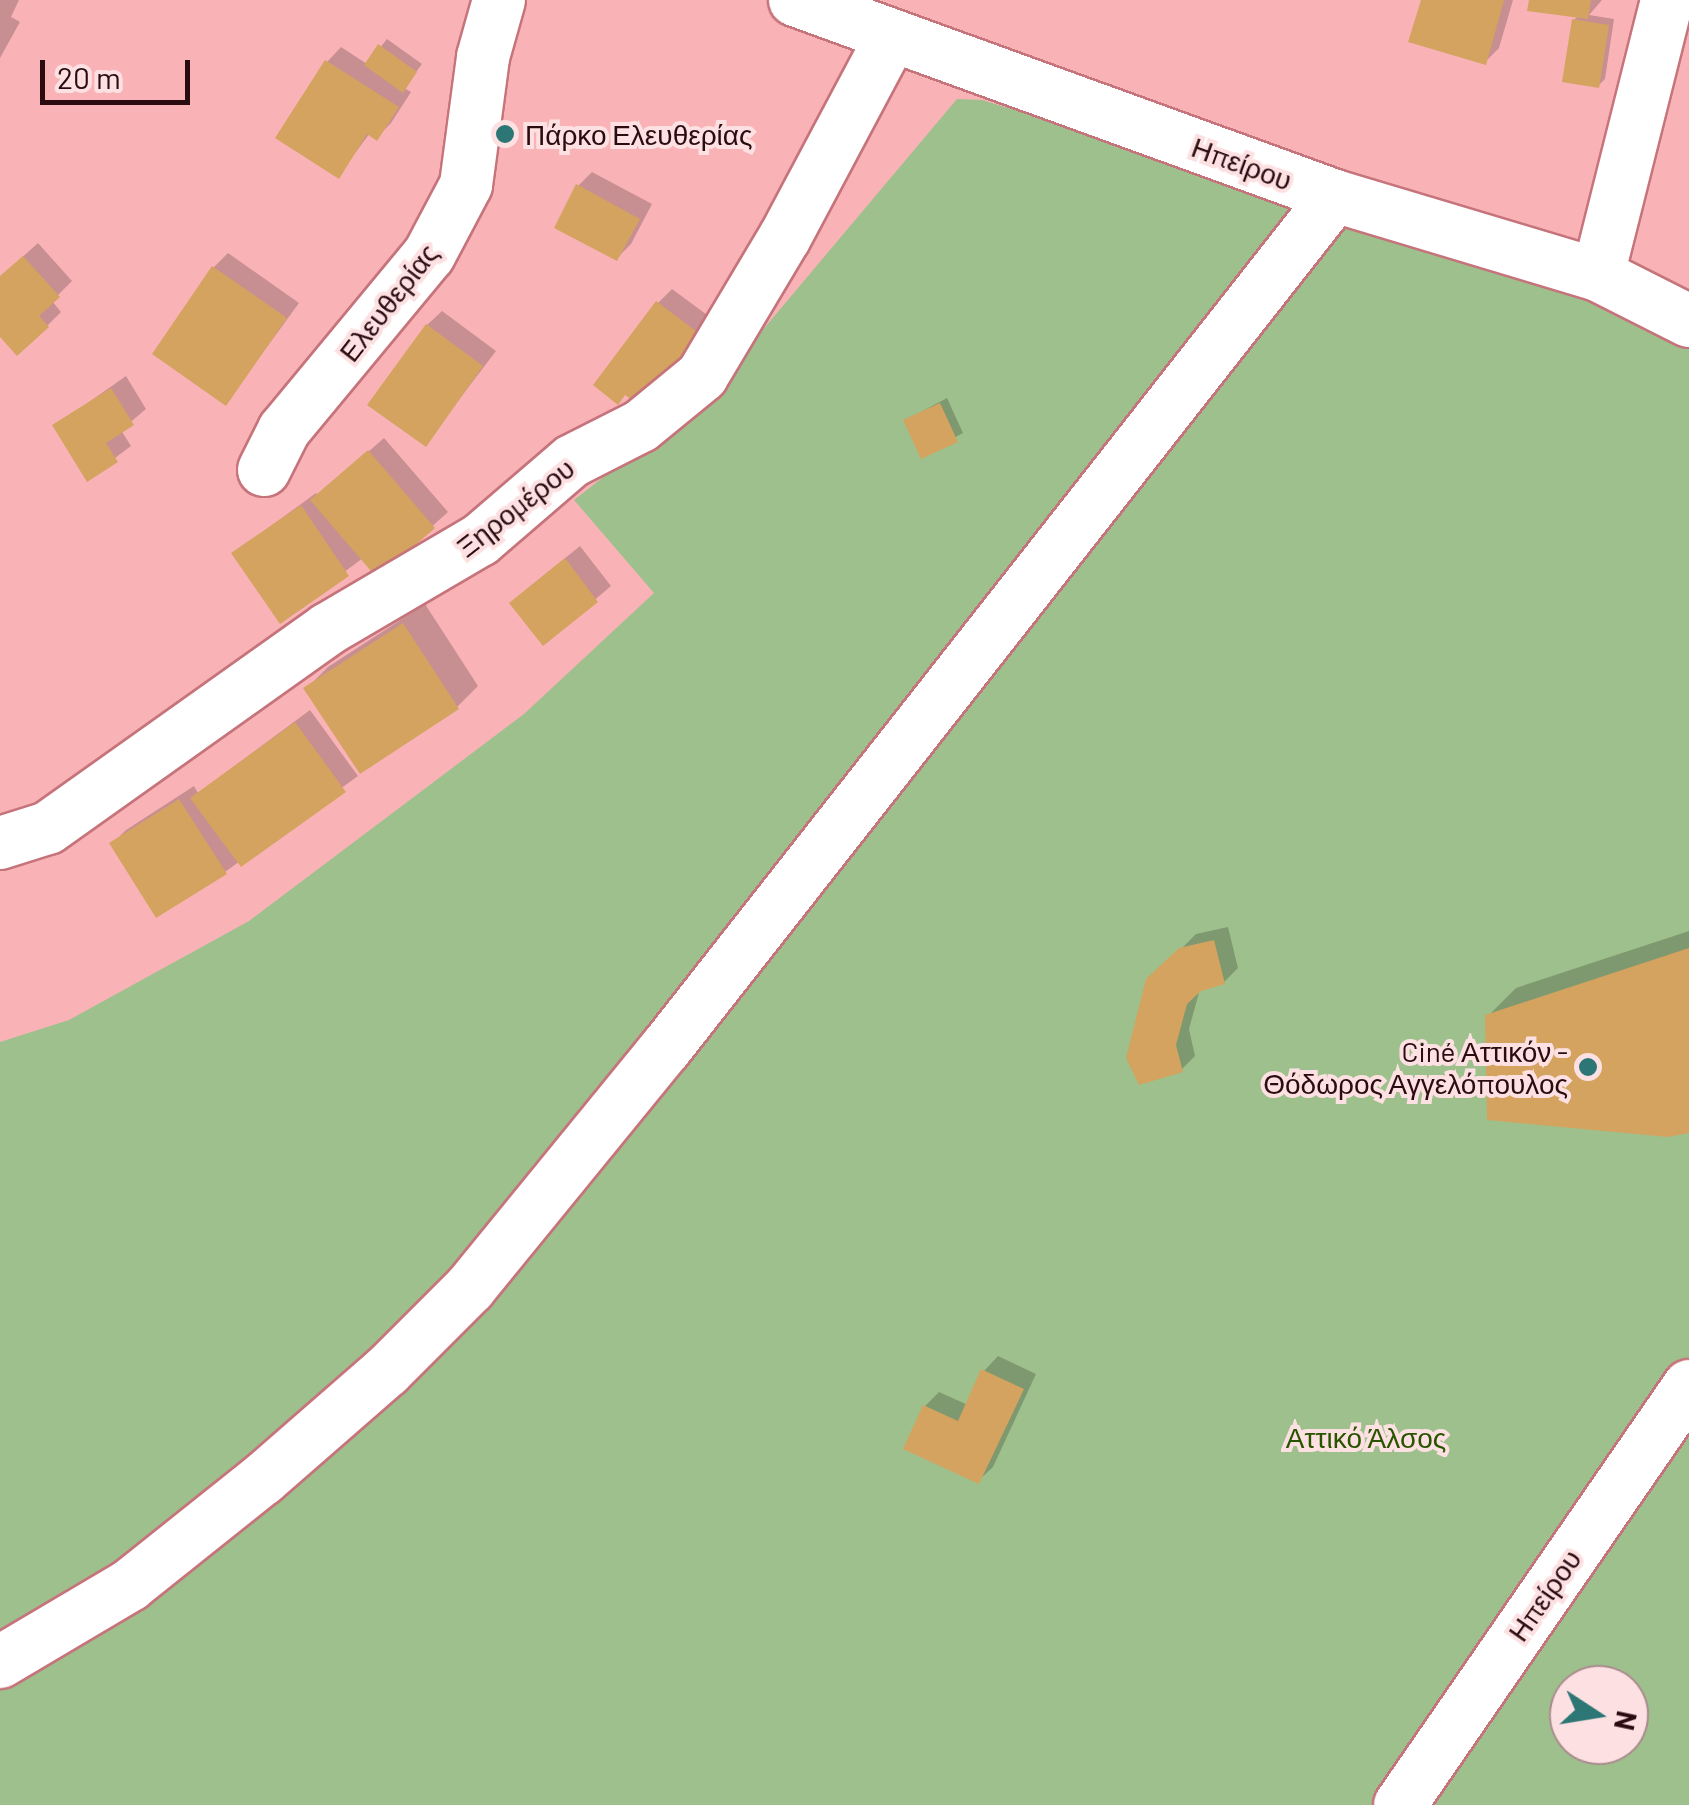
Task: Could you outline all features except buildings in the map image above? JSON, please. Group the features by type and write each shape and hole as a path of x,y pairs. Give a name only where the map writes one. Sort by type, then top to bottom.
{"street":[{"name":"Ελευθερίας","path":"264,470 284,430 429,255 466,185 483,57 499,0"},
{"name":"Ηπείρου","path":"796,0 891,38 1335,196 1598,275 1689,321"},
{"path":"1598,275 1668,0"},
{"name":"Ξηρομέρου","path":"0,843 48,828 328,628 480,540 572,461 641,426 702,376 785,237 891,38"},
{"path":"0,1662 130,1584 263,1479 388,1372 470,1288 666,1048 1335,196"},
{"name":"Ηπείρου","path":"1400,1805 1689,1386"}],"green space":[{"name":"Αττικό Άλσος","path":"957,99 982,100 1591,288 1689,338 1689,1805 0,1805 0,1042 69,1020 249,921 524,714 654,593 574,500 707,396"}],"place":[{"name":"Πάρκο Ελευθερίας","path":"505,134"},
{"name":"Ciné Αττικόν - Θόδωρος Αγγελόπουλος","path":"1588,1067"}]}
